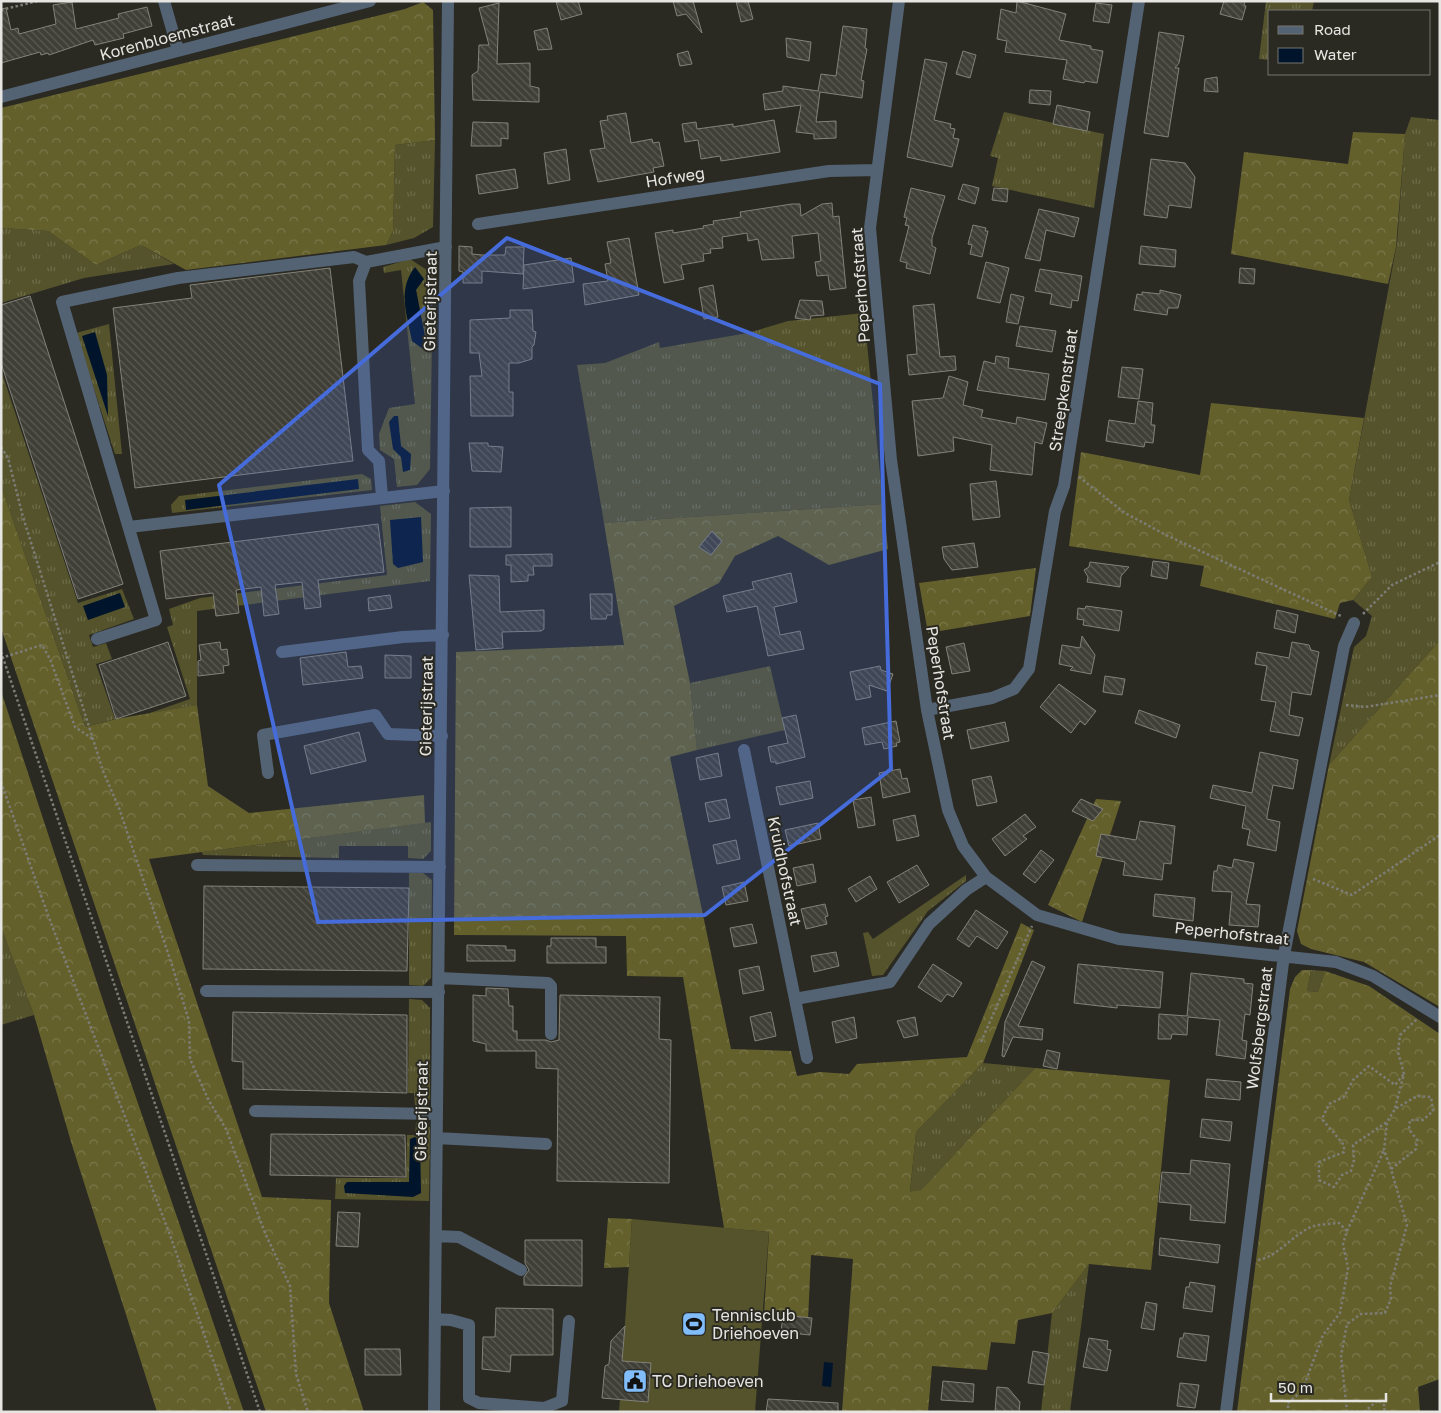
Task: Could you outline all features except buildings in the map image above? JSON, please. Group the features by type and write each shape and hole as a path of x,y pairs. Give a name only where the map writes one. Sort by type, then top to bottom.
{"street":[{"path":"164,1 178,50"},
{"name":"Korenbloemstraat","path":"1,97 370,1"},
{"name":"Gieterijstraat","path":"434,1412 448,1"},
{"name":"Peperhofstraat","path":"899,1 870,228 891,460 927,710 948,810 963,846 986,877 1037,915 1119,939 1336,962 1373,976 1440,1017"},
{"name":"Streepkenstraat","path":"927,710 992,698 1014,689 1029,669 1055,511 1064,486 1139,1"},
{"name":"Hofweg","path":"478,224 829,171 877,170"},
{"path":"98,639 156,620 62,302 178,278 354,257 366,262 446,247"},
{"path":"366,262 359,281 368,450 378,461 382,497"},
{"path":"129,527 444,491"},
{"name":"Wolfsbergstraat","path":"1226,1412 1284,955 1344,646 1354,623"},
{"path":"282,652 402,637 443,635"},
{"path":"268,773 263,735 374,715 388,734 442,736"},
{"name":"Kruidhofstraat","path":"744,750 807,1058"},
{"path":"197,865 440,867"},
{"path":"795,999 890,982 929,924 966,890 986,877"},
{"path":"439,978 548,982 552,986 551,1034"},
{"path":"206,991 439,992"},
{"path":"255,1111 437,1114"},
{"path":"437,1138 546,1144"},
{"path":"436,1236 459,1237 521,1270"},
{"path":"435,1319 451,1320 469,1325 469,1398 479,1404 544,1408 562,1401 569,1321"}],"path":[{"path":"1,10 38,1"},
{"path":"1,447 8,458 23,517 103,771 119,808 144,878 172,965 189,1022 190,1059 209,1101 226,1129 265,1233 290,1286 296,1374 308,1412"},
{"path":"1075,474 1125,513 1166,535 1354,623 1392,585 1440,562"},
{"path":"2,658 42,645 50,659 75,728 94,740"},
{"path":"1,652 260,1412"},
{"path":"1332,703 1365,707 1440,695"},
{"path":"1,782 48,915 170,1235 231,1412"},
{"path":"1299,876 1320,881 1352,895 1440,835"},
{"path":"981,1042 1033,922"},
{"path":"1404,1074 1395,1085 1369,1066 1353,1080 1344,1097 1329,1104 1322,1119 1344,1145 1344,1152 1319,1162 1319,1180 1334,1187 1342,1175 1351,1171 1354,1160 1354,1145 1387,1122 1395,1109 1404,1074 1398,1052 1400,1035 1422,1014"},
{"path":"1391,1170 1396,1163 1416,1149 1417,1140 1409,1129 1410,1120 1423,1120 1433,1111 1431,1097 1417,1096 1395,1109"},
{"path":"1288,1412 1288,1403 1302,1391 1323,1335 1340,1313 1348,1268 1344,1244 1347,1231 1384,1150 1387,1122"},
{"path":"1384,1150 1407,1225 1385,1313 1361,1314 1347,1324 1341,1356 1346,1411 1363,1412 1378,1400 1385,1406 1384,1412"},
{"path":"1246,1263 1270,1258 1287,1243 1312,1227 1339,1222 1347,1231"}],"highlighted area":[{"path":"507,238 880,384 891,769 705,915 318,922 219,485"}],"green space":[{"path":"1266,1 1314,1 1312,10 1268,10 1268,60 1259,59"},
{"path":"423,2 433,10 435,140 395,145 393,231 386,245 186,270 141,245 96,265 48,231 1,228 1,108 405,9"},
{"path":"1004,112 1104,134 1094,208 992,186 998,158 990,156"},
{"path":"1411,117 1440,120 1440,640 1329,765 1354,647 1366,636 1372,616 1353,600 1372,577 1349,500 1397,243 1405,134"},
{"path":"1353,132 1405,134 1396,247 1388,284 1231,254 1244,152 1348,164"},
{"path":"435,140 433,227 414,238 386,245 393,231 395,145"},
{"path":"1,228 48,231 96,265 141,245 174,264 84,278 1,303"},
{"path":"410,259 433,274 430,469 417,485 397,487 394,459 380,450 379,434 389,408 415,404 401,270 384,273 383,267","holes":["416,290 426,342 404,296"]},
{"path":"864,313 883,504 604,523 577,365 605,363 659,342 660,348 748,333 788,321"},
{"path":"109,324 122,454 115,454 76,333"},
{"path":"1,370 78,603 122,589 134,619 89,635 93,647 106,643 112,659 96,664 115,719 85,727 1,486"},
{"path":"1211,403 1364,418 1349,500 1372,577 1353,600 1340,603 1335,619 1200,586 1204,566 1069,546 1081,452 1200,475"},
{"path":"362,474 371,479 372,490 172,513 171,505 179,496"},
{"path":"1,486 85,727 116,719 197,705 208,786 249,813 424,795 425,823 149,859 262,1197 331,1200 329,1303 364,1412 266,1412 1,628"},
{"path":"415,502 431,514 430,581 197,611 197,705 147,714 190,699 167,627 173,625 169,609 200,598 387,575 380,506"},
{"path":"883,504 888,549 829,565 778,536 735,556 719,583 674,606 690,683 697,750 670,757 731,1049 791,1051 797,1076 820,1072 849,1074 857,1064 967,1057 1021,923 1034,930 983,1063 916,1132 910,1192 921,1190 1035,1068 1170,1080 1151,1270 1089,1264 1052,1313 1018,1320 1015,1344 991,1342 987,1370 932,1366 928,1412 842,1412 853,1259 811,1255 808,1320 764,1315 769,1232 724,1228 683,977 627,976 626,936 454,935 456,652 624,645 604,523"},
{"path":"1036,568 1030,616 928,633 919,583"},
{"path":"1440,640 1440,1007 1364,962 1311,949 1301,944 1297,931 1329,765"},
{"path":"770,666 785,730 697,750 690,683"},
{"path":"1,691 110,1022 244,1412 157,1412 72,1145 34,1015 1,927"},
{"path":"1096,799 1121,801 1082,922 1048,905"},
{"path":"431,822 431,851 423,859 408,858 408,846 339,846 339,858 203,855 202,852"},
{"path":"409,873 423,873 432,880 431,978 423,986 409,985"},
{"path":"966,875 966,881 928,911 883,975 872,976 863,933 868,932 873,939"},
{"path":"1,927 34,1015 1,1025"},
{"path":"1302,970 1311,970 1307,991 1318,992 1325,971 1369,986 1440,1034 1440,1379 1418,1387 1420,1412 1237,1412 1290,989 1295,977"},
{"path":"1311,970 1325,971 1318,992 1307,991"},
{"path":"409,999 422,1000 430,1008 430,1099 423,1107 415,1106 414,1093 408,1093"},
{"path":"983,1063 1035,1068 921,1190 910,1193 916,1132"},
{"path":"420,1119 430,1127 429,1201 335,1199 336,1178 406,1178 407,1135 415,1135 416,1123"},
{"path":"608,1218 632,1219 629,1267 604,1268"},
{"name":"Tennisclub Driehoeven","path":"632,1219 769,1232 755,1412 619,1412"},
{"path":"1089,1264 1070,1412 1041,1412 1052,1313"}],"water":[{"path":"415,267 424,279 416,290 426,342 423,349 412,341 405,302 406,284"},
{"path":"95,332 107,375 108,416 82,336"},
{"path":"394,416 398,416 401,446 411,454 410,470 403,472 401,457 393,449 389,422"},
{"path":"358,479 359,489 186,510 185,500"},
{"path":"421,517 423,562 398,568 393,564 390,520"},
{"path":"120,593 125,607 88,620 83,606"},
{"path":"415,1137 420,1141 421,1193 413,1197 345,1193 344,1186 347,1182 409,1182 410,1139"},
{"path":"824,1362 833,1363 831,1387 822,1386"}],"place":[{"name":"Tennisclub Driehoeven","path":"694,1324"},
{"name":"TC Driehoeven","path":"635,1381"}]}
